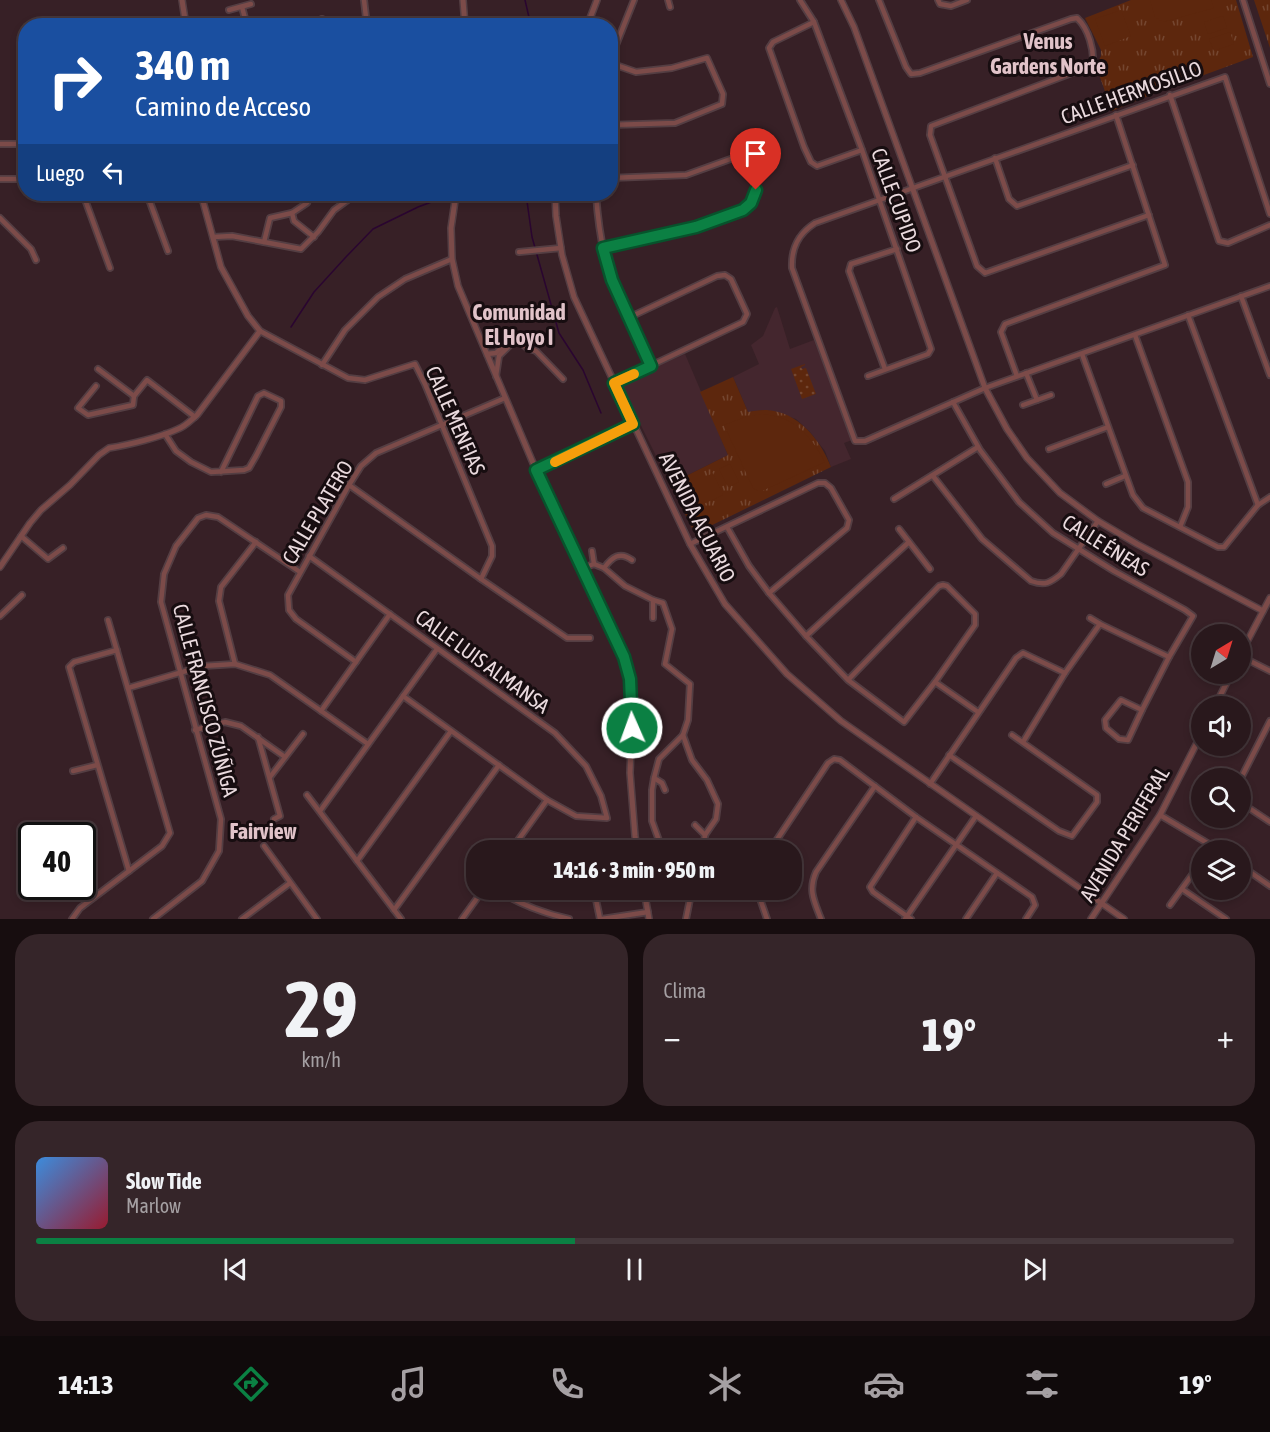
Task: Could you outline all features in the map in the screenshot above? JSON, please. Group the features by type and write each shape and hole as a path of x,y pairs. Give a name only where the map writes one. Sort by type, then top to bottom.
{"street":[{"path":"182,0 185,18"},
{"path":"364,0 366,18"},
{"path":"463,0 464,18"},
{"path":"589,18 597,0"},
{"path":"618,41 634,0"},
{"path":"668,0 670,7"},
{"name":"CALLE CUPIDO","path":"800,0 814,22 880,200 931,349 928,354 868,376"},
{"path":"841,0 854,27 985,388 1007,429 1027,458 1060,493 1098,521 1137,544 1266,609"},
{"path":"879,0 906,67 911,74 920,73 1071,19 1077,18 1083,23 1094,53 1093,65 931,126 930,135 977,266 985,273 1149,215"},
{"path":"939,0 940,4 951,6 967,0"},
{"path":"1243,0 1270,84"},
{"path":"229,10 251,4"},
{"path":"242,7 245,18"},
{"path":"814,22 773,42 770,48 804,147 811,162 817,166 862,150"},
{"path":"618,64 636,72 672,68 707,57 723,94 722,104 675,123 618,125"},
{"name":"CALLE HERMOSILLO","path":"953,402 865,441 855,441 792,268 796,241 806,229 815,223 1225,76 1270,214"},
{"path":"1170,95 1219,241 1228,243 1270,225"},
{"path":"1017,376 1001,332 1005,324 1165,265 1116,115"},
{"path":"0,144 18,144"},
{"path":"603,248 696,227 743,210 751,203 756,190 745,159 736,157 686,175 618,178"},
{"path":"995,158 1009,199 1017,206 1132,165"},
{"path":"0,179 18,179"},
{"path":"86,201 110,268"},
{"path":"150,201 168,251"},
{"path":"0,567 41,510 70,485 102,452 109,448 165,434 188,424 200,412 260,331 248,316 221,267 204,201"},
{"path":"213,237 232,236 301,249 314,237 334,210 346,201"},
{"path":"455,201 451,228 452,259 458,286 536,470 624,657 630,679 632,721 630,773 636,840"},
{"name":"AVENIDA ACUARIO","path":"555,201 561,248 574,297 690,544 725,604 787,674 841,722 1124,919"},
{"path":"596,201 603,248 612,280 651,366"},
{"path":"264,242 270,218 292,213 307,203"},
{"path":"292,213 294,221 314,237"},
{"path":"0,218 31,249 36,260"},
{"path":"519,252 561,248"},
{"path":"885,369 849,271 851,264 897,249"},
{"path":"322,364 345,330 378,297 405,279 452,259"},
{"path":"614,383 743,322 747,314 731,279 724,275 717,276 628,318"},
{"path":"953,402 1017,376 1270,286"},
{"path":"1241,296 1270,375"},
{"path":"1188,315 1258,505"},
{"name":"CALLE MENFIAS","path":"260,331 348,378 365,380 415,364 492,546 492,556 481,579"},
{"path":"1135,334 1188,482 1188,507 1180,527"},
{"path":"487,354 496,353 505,345 504,338"},
{"path":"496,376 499,356 519,341 527,348 536,351 563,378"},
{"path":"1082,354 1125,476 1133,495 1143,508 1218,547 1224,547 1258,505 1270,497"},
{"path":"98,369 134,396"},
{"path":"1026,373 1037,400"},
{"path":"96,386 78,408 88,415 133,405 134,396 147,380 195,417"},
{"path":"165,434 176,452 212,472 221,472 244,470 249,468 281,401 264,393 258,396 221,472"},
{"path":"1023,405 1051,395"},
{"name":"CALLE PLATERO","path":"356,662 296,619 289,610 288,595 349,485 361,466 376,453 506,398"},
{"name":"CALLE ÉNEAS","path":"953,402 978,447 1020,502 1053,533 1193,616 1169,657 1128,740 1119,739 1106,728 1105,720 1121,700 1142,710"},
{"path":"536,470 633,424"},
{"path":"1049,449 1108,427"},
{"path":"894,500 978,447"},
{"path":"933,476 982,539 1031,581 1040,585 1053,581 1061,574 1098,521"},
{"path":"1106,484 1125,476"},
{"path":"690,544 818,483 825,483 831,488 849,520 847,528 769,593"},
{"path":"349,485 567,638 590,638"},
{"name":"CALLE FRANCISCO ZÚÑIGA","path":"153,919 202,881 219,851 221,819 161,602 164,574 176,546 198,518 206,515 218,517 300,572"},
{"path":"727,527 749,566 806,636 848,680 904,722 975,625 975,614 947,586 939,586 848,680"},
{"path":"899,530 930,569"},
{"path":"21,536 48,559 63,549"},
{"path":"235,664 219,601 221,587 256,542"},
{"path":"806,636 909,542"},
{"path":"592,551 594,564"},
{"name":"CALLE LUIS ALMANSA","path":"309,556 555,733 586,766 601,796 607,818 576,816 547,800"},
{"path":"604,568 610,559 618,556 628,556 633,560"},
{"path":"583,568 594,564 604,568 625,586 663,603 672,629 665,664 690,684 688,720 683,735 659,759 654,778 652,821 659,840"},
{"path":"0,616 22,594"},
{"path":"1251,636 1270,598"},
{"path":"652,600 653,618"},
{"path":"321,711 390,614"},
{"path":"1090,618 1169,657"},
{"path":"72,919 80,908 162,846 170,833 108,620"},
{"path":"1023,742 1065,673 1100,624"},
{"path":"320,811 437,648"},
{"path":"117,650 74,662 69,668 129,871"},
{"path":"930,784 1016,658 1023,653 1065,673"},
{"path":"1251,662 1270,671"},
{"path":"128,688 203,666 235,664 270,675 368,744"},
{"path":"935,682 978,712"},
{"path":"403,696 547,800 519,840"},
{"path":"195,730 225,722 241,726 285,757"},
{"path":"1246,768 1270,722"},
{"path":"357,861 451,731"},
{"path":"270,777 303,734"},
{"path":"683,735 692,760 707,780 718,804 716,819 705,834 704,840"},
{"path":"950,755 1059,831 1071,836 1097,802 1098,795 1012,735"},
{"path":"258,737 280,816 274,819"},
{"name":"AVENIDA PERIFERAL","path":"1091,919 1160,815 1191,754"},
{"path":"777,840 828,763 834,759 840,760 916,817 1032,897 1035,905 1026,919"},
{"path":"73,771 97,765"},
{"path":"394,910 499,765"},
{"path":"654,778 662,783 665,790"},
{"path":"821,919 812,894 811,882 875,786"},
{"path":"307,795 401,919"},
{"path":"1251,809 1270,822"},
{"path":"1160,815 1198,840"},
{"path":"916,817 870,887 873,892 908,918 976,816"},
{"path":"695,825 705,834"},
{"path":"264,846 317,919"},
{"path":"966,919 997,873"},
{"path":"1251,873 1270,886"},
{"path":"1170,905 1191,876"},
{"path":"242,919 291,883"},
{"path":"1182,889 1226,919"},
{"path":"462,919 476,900"},
{"path":"512,900 543,913 568,919"},
{"path":"596,900 601,919 648,916 646,900"},
{"path":"686,919 690,900"},
{"path":"760,900 767,919"}],"shaded area":[{"path":"777,307 790,349 814,340 852,440 844,443 851,459 831,467 825,451 796,419 767,410 748,412 733,377 759,364 751,345 763,336"},
{"path":"685,354 728,455 670,484 620,383"}],"green space":[{"path":"1131,0 1236,0 1253,57 1112,111 1096,66 1101,50 1085,18"},
{"path":"1150,0 1211,0 1214,8 1163,22 1155,17"},
{"path":"1254,0 1270,0 1270,48"},
{"path":"1121,10 1131,36 1105,46 1095,19"},
{"path":"1223,16 1227,28 1208,34 1204,22"},
{"path":"1230,32 1234,44 1214,51 1209,39"},
{"path":"805,364 801,367 806,368 816,394 802,399 791,369"},
{"path":"733,377 748,412 767,410 789,416 814,437 831,467 700,531 692,528 670,484 728,455 700,392"},
{"path":"761,414 783,419 800,429 807,435 825,462 762,491 753,488 724,425"},
{"path":"730,464 739,482 728,487 719,469"},
{"path":"713,473 723,495 699,506 689,485"}],"waterway":[{"path":"525,0 529,18"},
{"path":"291,327 314,292 373,229 434,201"},
{"path":"527,201 532,237 559,333 583,370 601,413"}],"slow traffic":[{"path":"555,462 633,424 614,383 634,374"}],"district":[{"name":"Venus Gardens Norte","path":"1048,54"},
{"name":"Comunidad El Hoyo I","path":"519,324"},
{"name":"Fairview","path":"263,831"}],"route":[{"path":"632,728 630,679 624,657 536,470 633,424 614,383 651,366 612,280 603,248 696,227 743,210 751,203 756,190"}]}
